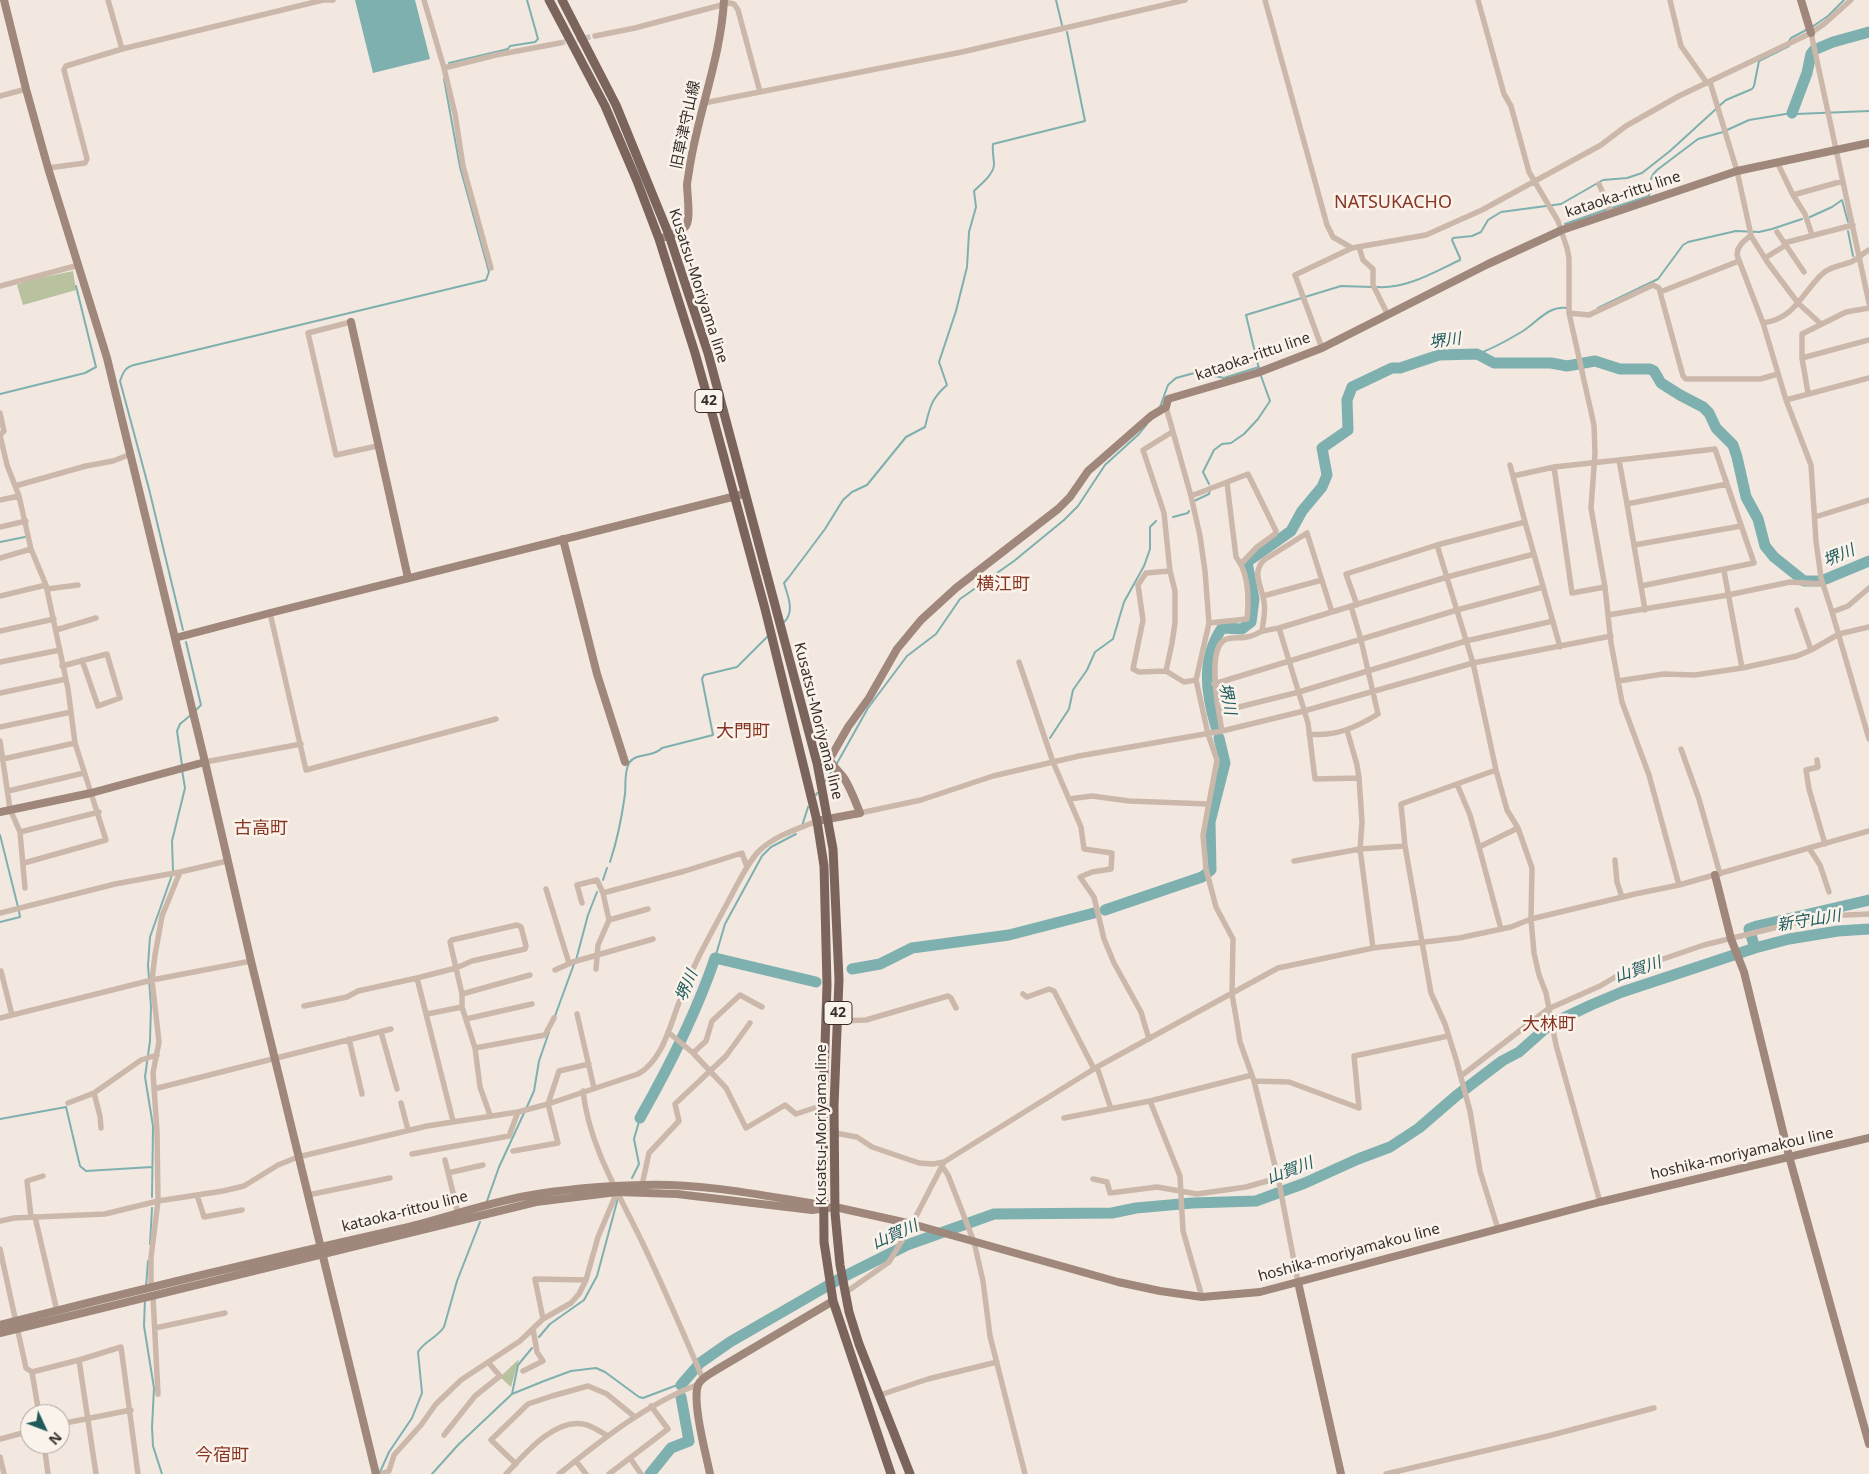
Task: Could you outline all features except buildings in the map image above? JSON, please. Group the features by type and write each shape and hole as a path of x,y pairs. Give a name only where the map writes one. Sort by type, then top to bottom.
{"main road":[{"path":"4,0 48,168 107,358 298,1157 376,1474"},
{"name":"Kusatsu-Moriyama line","path":"549,0 605,106 659,239 696,353 765,609 817,821 824,866 827,985 823,1106 824,1242 833,1301 891,1474"},
{"name":"Kusatsu-Moriyama line","path":"562,0 616,105 669,235 708,353 817,763 832,849 839,979 834,1106 839,1258 845,1293 859,1344 910,1474"},
{"path":"1802,0 1811,33"},
{"name":"旧草津守山線","path":"659,239 685,227 688,220 687,183 718,47 724,2"},
{"name":"kataoka-rittu line","path":"830,758 848,727 869,698 897,648 921,620 956,588 1058,510 1070,497 1088,471 1151,416 1166,408 1168,399 1257,373 1322,348 1488,264 1562,230 1611,212 1737,171 1869,143"},
{"path":"351,322 377,446 408,578"},
{"path":"175,638 270,612 744,494"},
{"path":"563,539 597,674 625,762"},
{"path":"817,763 830,758 835,769 846,781 860,813 817,821"},
{"path":"0,812 91,793 205,762"},
{"path":"1717,874 1732,940 1744,972 1789,1156 1869,1444"},
{"name":"hoshika-moriyamakou line","path":"836,1207 912,1224 1126,1284 1202,1297 1260,1292 1600,1202 1869,1138"},
{"name":"kataoka-rittou line","path":"0,1334 18,1325 57,1311 151,1287 536,1202 642,1185 720,1189 817,1204 823,1208"},
{"name":"kataoka-rittou line","path":"0,1326 18,1325 148,1298 525,1196 577,1189 616,1189 677,1194 812,1210 836,1207"},
{"path":"1298,1282 1341,1474"},
{"path":"710,1474 697,1408 701,1382 833,1301"}],"street":[{"path":"108,0 122,49"},
{"path":"48,168 85,163 87,159 64,70 66,66 122,49 323,0 333,0"},
{"path":"424,0 444,68 463,166 491,268"},
{"path":"704,102 962,52 1185,0"},
{"path":"1265,0 1327,225 1333,237 1352,248"},
{"path":"1478,0 1504,94 1511,106 1529,172 1562,230 1569,258 1569,313 1594,425 1591,508 1605,587 1610,636 1622,702 1649,775 1680,885"},
{"path":"1670,0 1681,46 1708,82 1737,171 1751,236 1798,303 1821,324"},
{"path":"1322,348 1295,275 1352,248 1426,235 1482,210 1600,144 1626,126 1668,102 1811,33 1851,0"},
{"path":"595,36 635,28 724,2 734,4 738,10 760,92"},
{"path":"1811,33 1869,303"},
{"path":"444,68 496,55 560,43"},
{"path":"0,96 26,89"},
{"path":"1777,162 1793,195 1805,214 1812,235"},
{"path":"1793,195 1843,181"},
{"path":"1599,184 1611,212"},
{"path":"1765,258 1785,244 1852,225"},
{"path":"1776,232 1804,272"},
{"path":"1751,236 1738,249 1739,261 1763,323 1786,400 1811,465 1816,541 1822,582 1869,739"},
{"path":"1359,247 1363,260 1373,270 1373,285 1388,314"},
{"path":"1763,323 1784,317 1822,273 1833,267 1859,259 1869,250"},
{"path":"1660,292 1739,261"},
{"path":"0,286 78,265"},
{"path":"1569,313 1589,315 1653,285 1659,288 1683,376 1686,379 1760,379 1778,374"},
{"path":"1808,393 1802,358 1802,334 1846,312 1869,308"},
{"path":"351,322 308,332 336,455 377,446"},
{"path":"1802,358 1869,340"},
{"path":"1786,400 1869,378"},
{"path":"1166,408 1191,496 1200,536 1205,571 1209,623 1196,680 1208,734 1217,760 1203,835 1206,869 1216,908 1233,939 1232,994 1240,1042 1253,1078 1278,1178 1298,1282"},
{"path":"0,414 4,431 0,435 7,465 19,496 31,549 46,587 54,618 66,679 75,743 106,840 24,863"},
{"path":"1166,671 1172,643 1175,591 1170,571 1164,513 1143,450 1172,432"},
{"path":"1513,476 1554,467 1715,449 1754,563 1641,586"},
{"path":"15,486 86,466 113,461 131,454"},
{"path":"1619,460 1645,610"},
{"path":"0,466 7,465"},
{"path":"1510,465 1560,647"},
{"path":"1554,467 1572,593 1605,587"},
{"path":"1191,496 1248,474 1276,531 1241,564"},
{"path":"1209,623 1247,619 1246,583 1241,564 1236,557 1227,483"},
{"path":"1627,504 1727,484"},
{"path":"0,500 19,496"},
{"path":"1815,517 1869,500"},
{"path":"0,527 26,521"},
{"path":"1309,734 1322,736 1347,730 1364,723 1378,714 1346,574 1437,545 1525,522"},
{"path":"1634,544 1741,526"},
{"path":"1262,631 1265,610 1257,571 1259,565 1308,533 1332,612"},
{"path":"1437,545 1473,663 1496,770 1507,810 1518,828 1532,868 1531,919 1534,953 1539,975 1546,993 1556,1045 1600,1202"},
{"path":"0,558 31,549"},
{"path":"1222,731 1214,684 1219,648 1223,641 1247,637 1447,577 1534,554"},
{"path":"1724,570 1742,668"},
{"path":"1170,571 1146,573 1138,584 1143,620 1133,669 1139,672 1166,671 1184,682 1196,680"},
{"path":"1263,596 1322,580"},
{"path":"1608,615 1728,595 1790,582 1822,582"},
{"path":"0,596 46,587 78,585"},
{"path":"1214,684 1457,610 1543,587"},
{"path":"1832,612 1848,606 1869,588"},
{"path":"1798,610 1811,650"},
{"path":"270,612 306,770 496,719"},
{"path":"0,631 54,618"},
{"path":"56,630 96,618"},
{"path":"1218,712 1298,692 1466,641 1553,621"},
{"path":"1618,681 1664,674 1696,675 1742,668 1797,656 1839,634 1869,627"},
{"path":"1279,628 1304,711 1315,779 1358,778"},
{"path":"860,813 921,800 993,776 1139,745 1222,731 1304,711 1473,663 1610,636"},
{"path":"0,662 60,650"},
{"path":"62,666 82,660 107,654 120,698 98,706 82,660"},
{"path":"1019,662 1053,762 1081,827 1084,849 1112,853 1111,869 1092,872 1080,877 1094,897 1104,939 1114,963 1141,1012 1149,1039"},
{"path":"0,693 66,679"},
{"path":"0,727 71,712"},
{"path":"1347,730 1357,765 1362,822 1360,849 1373,948"},
{"path":"0,741 10,809 20,832 25,888"},
{"path":"3,759 75,743"},
{"path":"205,762 301,744"},
{"path":"1681,749 1699,799 1717,874"},
{"path":"1817,760 1818,767 1806,770 1809,789 1825,844"},
{"path":"1496,770 1401,804 1405,846 1430,993 1448,1036 1461,1076 1470,1111 1480,1172 1498,1229"},
{"path":"8,791 84,773"},
{"path":"1457,784 1470,815 1501,929"},
{"path":"1069,799 1092,796 1129,801 1208,804"},
{"path":"20,832 98,812"},
{"path":"0,1221 33,1217 106,1214 158,1201 244,1186 278,1165 298,1157 408,1130 520,1111 548,1104 638,1074 646,1070 655,1061 691,970 747,867 760,850 778,836 817,821"},
{"path":"1478,847 1518,828"},
{"path":"845,1293 889,1262 912,1224 943,1164 1096,1068 1278,968 1373,948 1421,943 1501,929 1531,919 1680,885 1869,831"},
{"path":"1294,861 1360,849 1405,846"},
{"path":"1809,848 1820,865 1829,892"},
{"path":"603,893 685,871 742,853 747,867"},
{"path":"1615,860 1617,882 1622,897"},
{"path":"0,913 115,884 227,861"},
{"path":"151,1287 151,1258 158,1201 154,1073 159,1042 152,980 162,916 180,872"},
{"path":"582,903 577,885 597,880 603,893 610,920 598,945 596,969"},
{"path":"546,889 571,963"},
{"path":"610,920 648,909"},
{"path":"1461,1076 1548,1010 1600,986 1622,973 1704,945 1732,940 1823,916 1869,914"},
{"path":"304,1006 456,968 472,961 525,949 526,946 521,927 517,925 450,942 456,968 462,994 462,1007 475,1048 480,1087 490,1115"},
{"path":"555,970 580,960 653,939"},
{"path":"0,1018 152,980 251,961"},
{"path":"1,971 12,1015"},
{"path":"462,994 530,975"},
{"path":"418,978 453,1121"},
{"path":"1023,994 1027,997 1049,990 1054,991 1096,1068 1111,1109"},
{"path":"692,1053 706,1041 712,1021 740,995 762,1007"},
{"path":"838,1021 866,1020 948,996 956,1008"},
{"path":"466,1019 532,1004"},
{"path":"427,1014 462,1007"},
{"path":"578,1014 594,1088"},
{"path":"475,1048 545,1035 554,1018"},
{"path":"642,1185 649,1153 679,1121 675,1104 726,1056 750,1023"},
{"path":"154,1089 391,1029"},
{"path":"381,1032 397,1089"},
{"path":"668,1032 710,1070 726,1088 746,1128 785,1105 796,1114 823,1106"},
{"path":"1064,1118 1253,1078 1289,1082 1359,1108 1354,1056 1448,1036"},
{"path":"349,1040 362,1094"},
{"path":"68,1103 94,1093 141,1060 157,1055"},
{"path":"513,1151 558,1143 548,1104 559,1071 589,1064"},
{"path":"559,1474 651,1406 674,1393 701,1382 644,1245 616,1189 590,1124 585,1109 583,1091"},
{"path":"94,1093 101,1128"},
{"path":"1150,1101 1180,1176 1183,1231 1202,1297"},
{"path":"401,1103 408,1130"},
{"path":"412,1154 509,1136 520,1111"},
{"path":"835,1133 857,1137 872,1147 919,1163 943,1164"},
{"path":"445,1160 458,1213"},
{"path":"943,1164 974,1242 983,1281 990,1336 1025,1474"},
{"path":"448,1173 483,1165"},
{"path":"43,1176 27,1181 33,1217 57,1311"},
{"path":"308,1195 390,1178"},
{"path":"1093,1178 1107,1182 1110,1193 1157,1187 1197,1194 1246,1187 1278,1178"},
{"path":"381,1474 389,1471 394,1455 421,1425 436,1404 461,1380 520,1341 544,1320 572,1303 586,1280 598,1236 616,1189"},
{"path":"197,1195 204,1217 242,1210"},
{"path":"0,1249 26,1368 32,1372 38,1404"},
{"path":"544,1320 535,1280 586,1280"},
{"path":"148,1298 155,1328 158,1394"},
{"path":"155,1328 225,1313"},
{"path":"523,1370 543,1361 537,1352 533,1329"},
{"path":"32,1372 121,1347 131,1410 138,1474"},
{"path":"79,1360 96,1474"},
{"path":"444,1435 475,1396 500,1376 488,1362"},
{"path":"880,1395 928,1379 997,1362"},
{"path":"516,1464 491,1440 528,1404 588,1386 607,1394 635,1417"},
{"path":"609,1474 668,1429 651,1406"},
{"path":"1386,1474 1548,1436 1654,1408"},
{"path":"70,1422 131,1410"},
{"path":"506,1474 544,1436 565,1427 581,1424 591,1426 608,1436"},
{"path":"0,1439 20,1434"},
{"path":"45,1454 48,1474"},
{"path":"630,1458 640,1474"},
{"path":"0,1459 4,1474"},
{"path":"576,1461 586,1474"}],"green space":[{"path":"73,271 76,290 23,305 17,285 26,281"},
{"path":"519,1359 511,1387 500,1377"}],"water":[{"path":"355,0 415,0 430,59 373,73"}],"waterway":[{"path":"449,63 508,49 510,46 535,42 538,39 527,0"},
{"path":"1056,0 1062,25"},
{"path":"1812,27 1828,16 1844,0"},
{"path":"1789,41 1808,29"},
{"path":"784,622 790,609 784,583 825,529 843,500 852,492 867,485 906,437 925,427 932,404 947,385 939,362 956,311 967,267 969,232 976,207 974,191 993,169 993,144 1085,121 1067,32"},
{"path":"1792,113 1807,73 1811,54 1814,50 1833,42 1869,32"},
{"path":"1719,106 1726,100 1752,89 1759,61 1789,46"},
{"path":"183,630 149,489 120,381 122,375 126,369 134,365 486,280 489,272 460,167 444,79"},
{"path":"1377,287 1388,287 1410,282 1460,260 1452,240 1453,238 1472,236 1481,232 1488,220 1501,212 1561,204 1603,180 1627,178 1642,173 1670,151 1716,109"},
{"path":"1727,130 1749,120 1792,113 1869,111"},
{"path":"1612,208 1649,196 1651,180 1657,170 1698,139 1723,132"},
{"path":"1810,217 1842,200 1848,222"},
{"path":"1565,224 1608,209"},
{"path":"1598,308 1658,279 1683,245 1688,242 1736,231 1759,232 1802,219"},
{"path":"1848,231 1853,256"},
{"path":"0,394 85,373 96,367 76,286"},
{"path":"1259,369 1246,315 1341,286 1372,287"},
{"path":"1477,354 1495,347 1554,309 1567,308"},
{"name":"堺川","path":"1216,727 1208,689 1208,664 1215,640 1222,628 1242,629 1251,622 1254,599 1247,562 1291,531 1302,511 1322,487 1327,475 1322,448 1348,430 1347,400 1352,387 1392,368 1400,368 1439,355 1477,354 1494,363 1551,363 1567,366 1595,361 1620,369 1650,369 1654,371 1661,383 1703,407 1709,413 1716,428 1733,445 1746,497 1758,519 1765,546 1774,557 1804,581 1821,581 1869,561"},
{"path":"1160,407 1168,385 1176,378 1198,372 1224,378 1259,367"},
{"path":"1209,484 1203,472 1214,450 1222,444 1231,443 1244,434 1258,419 1270,401 1261,376"},
{"path":"836,765 868,708 907,656 936,634 960,599 1014,561 1064,520 1078,506 1105,465 1139,434 1147,424"},
{"path":"1194,501 1209,494 1210,490"},
{"path":"1173,517 1188,513 1189,511"},
{"path":"1050,738 1069,709 1073,690 1087,670 1095,652 1113,639 1124,602 1144,566 1150,549 1150,527 1156,521"},
{"path":"0,542 25,537"},
{"path":"610,862 621,820 629,763 636,757 654,753 662,748 713,735 702,679 704,675 737,667 769,635"},
{"path":"186,642 201,705 195,711"},
{"path":"182,765 177,731 180,724 192,714"},
{"name":"堺川","path":"1105,910 1202,877 1211,870 1210,822 1225,763 1219,738"},
{"path":"173,871 172,841 185,788 182,770"},
{"path":"825,781 832,771"},
{"path":"802,826 808,807"},
{"path":"715,958 725,924 762,856 771,847 796,834"},
{"path":"0,835 18,907"},
{"path":"603,880 607,868"},
{"path":"152,1197 153,1126 145,1077 150,1041 151,1007 148,965 150,937 172,875"},
{"path":"576,960 588,915 597,892"},
{"name":"山賀川","path":"1755,948 1749,929 1869,900"},
{"path":"0,922 20,917 19,911"},
{"name":"堺川","path":"852,969 880,964 912,948 1009,935 1094,913"},
{"name":"山賀川","path":"681,1385 700,1363 730,1342 841,1278 907,1245 994,1214 1112,1213 1136,1208 1192,1203 1256,1201 1305,1183 1390,1147 1419,1128 1456,1096 1502,1061 1519,1052 1545,1029 1557,1021 1591,1005 1622,992 1755,948 1789,939 1838,931 1869,929"},
{"name":"堺川","path":"640,1118 681,1040 715,958 816,982"},
{"path":"555,1016 574,964"},
{"path":"526,1109 534,1091 539,1061 549,1032"},
{"path":"0,1119 66,1107 80,1166 86,1171 152,1167"},
{"path":"487,1201 499,1167 524,1113"},
{"path":"632,1178 639,1164 634,1139 640,1118"},
{"path":"539,1337 550,1324 584,1300 597,1276 618,1198"},
{"path":"150,1244 152,1208"},
{"path":"380,1472 389,1452 412,1418 422,1393 418,1352 444,1327 457,1281 480,1222"},
{"path":"146,1287 148,1261"},
{"path":"145,1299 144,1326 154,1388 153,1446 162,1474"},
{"path":"512,1394 518,1365 532,1348"},
{"path":"432,1474 458,1445 512,1394 571,1371 596,1368 643,1398 680,1384"},
{"name":"山賀川","path":"650,1474 671,1448 689,1441 681,1397"}],"tunnel":[{"path":"560,43 595,36"}],"district":[{"name":"NATSUKACHO","path":"1393,203"},
{"name":"横江町","path":"1003,585"},
{"name":"大門町","path":"743,732"},
{"name":"古高町","path":"261,829"},
{"name":"大林町","path":"1549,1025"},
{"name":"今宿町","path":"222,1456"}],"water label":[{"name":"新守山川","path":"1809,921"}]}
